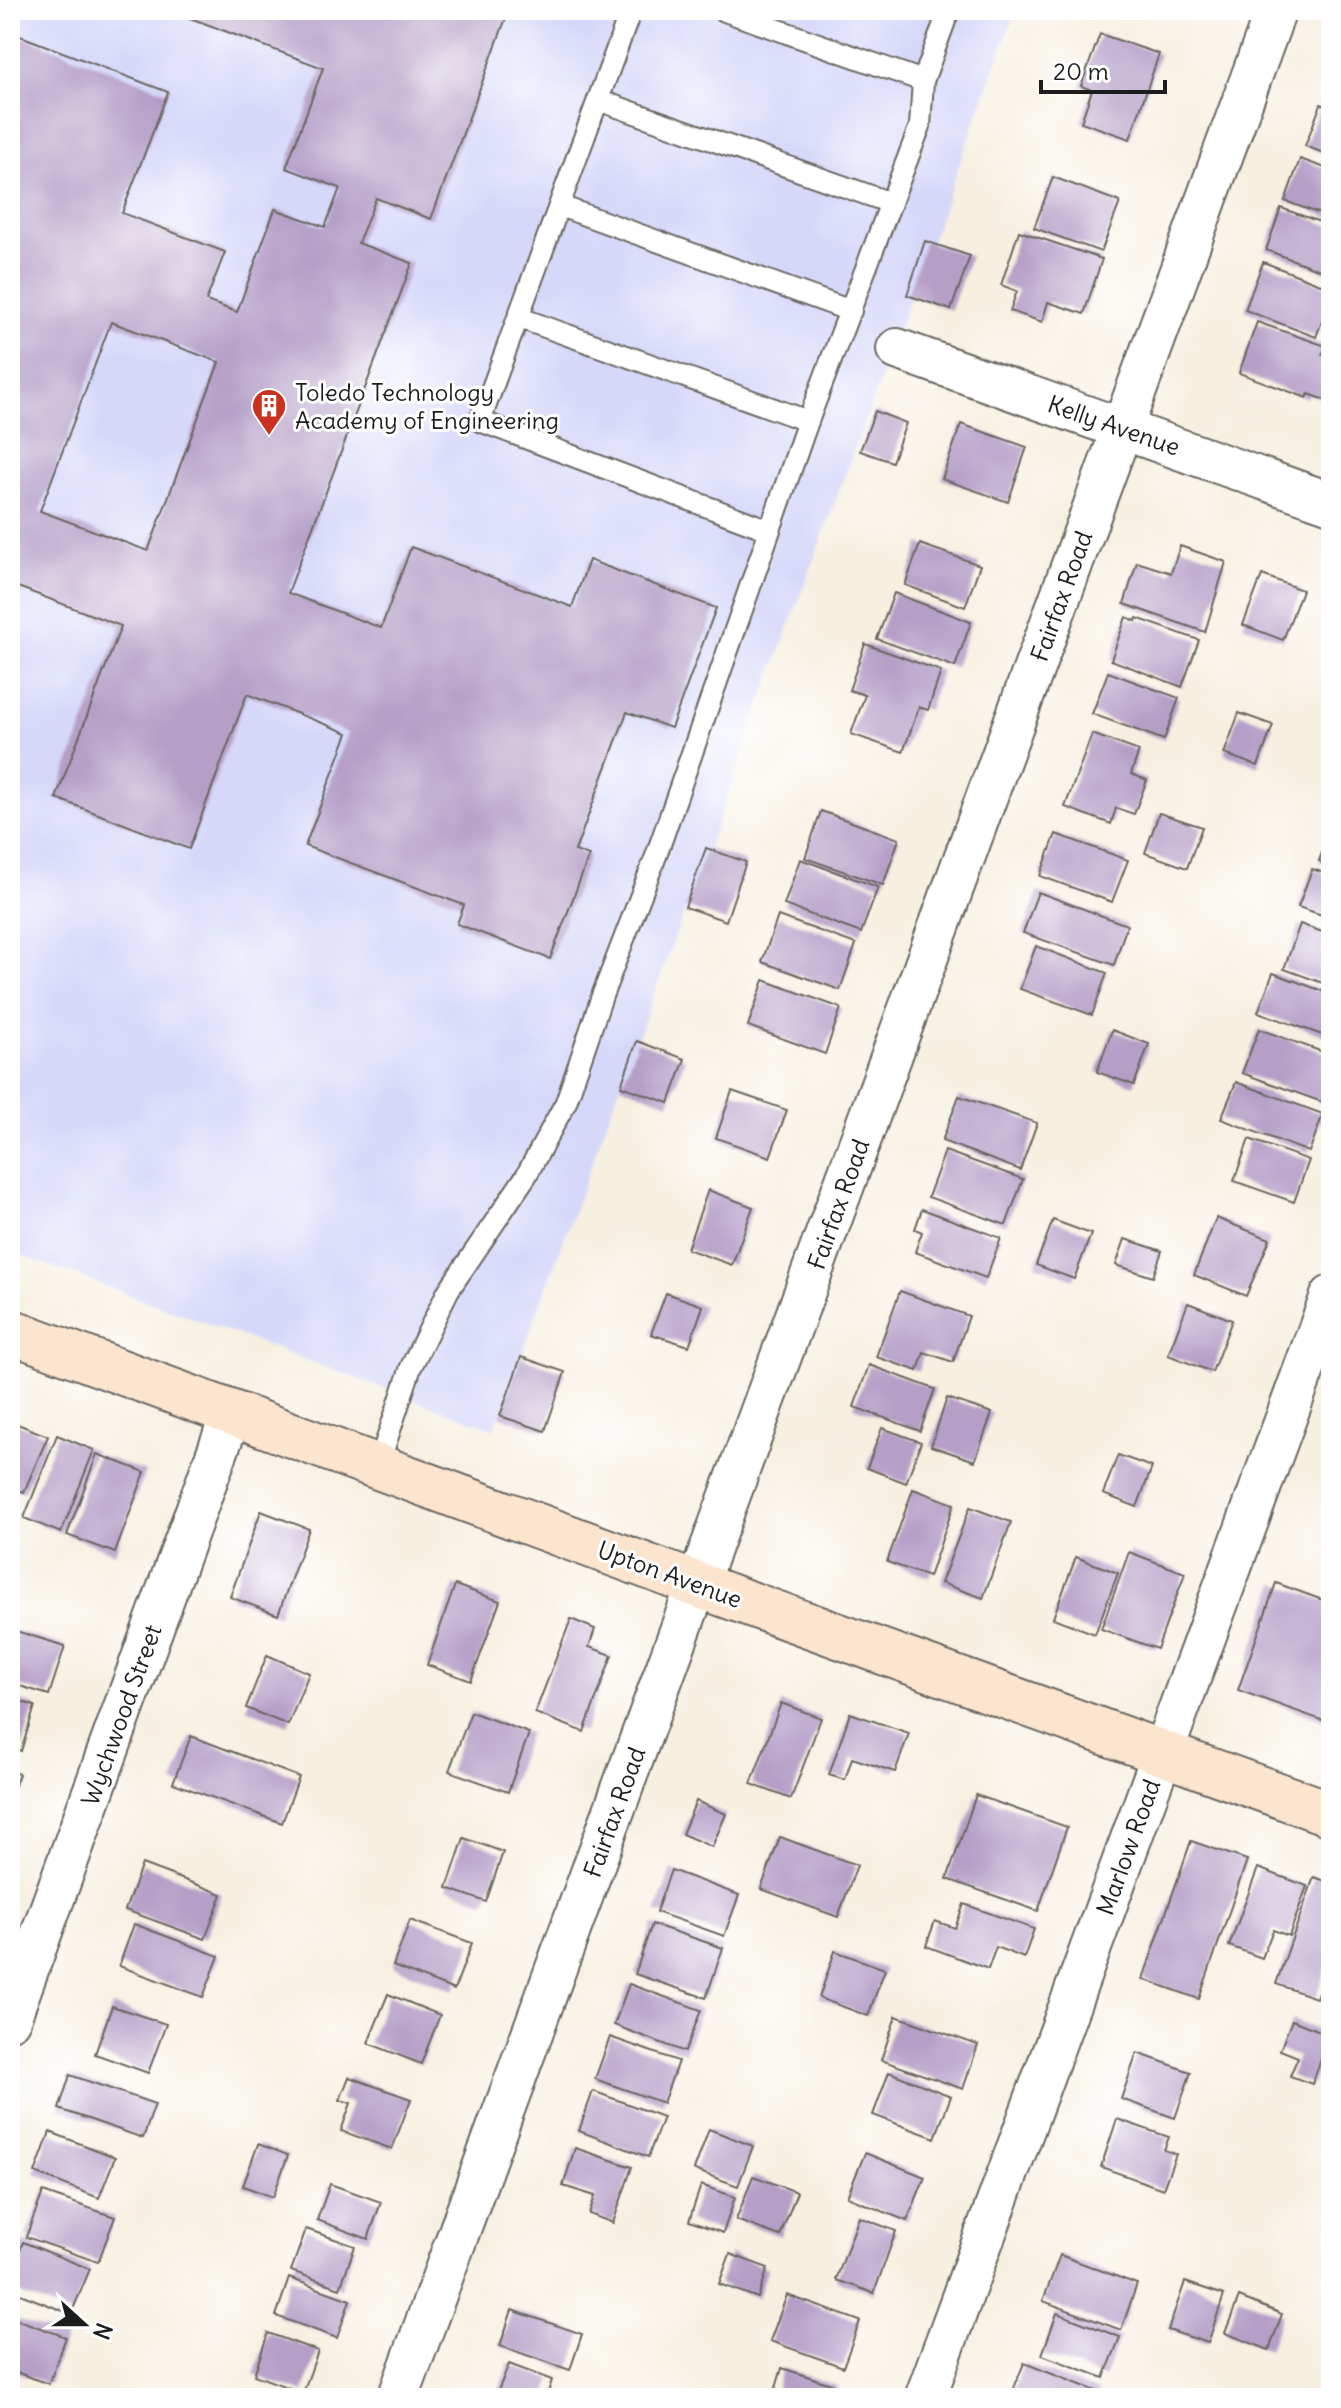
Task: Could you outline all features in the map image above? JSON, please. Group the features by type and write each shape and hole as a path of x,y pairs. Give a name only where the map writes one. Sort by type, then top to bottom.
{"street":[{"name":"Fairfax Road","path":"398,2398 1276,10"},
{"name":"Kelly Avenue","path":"897,349 1331,503"},
{"name":"Marlow Road","path":"925,2398 1331,1296"},
{"name":"Upton Avenue","path":"10,1331 1331,1814"},
{"name":"Wychwood Street","path":"10,2019 232,1412"}],"lane":[{"path":"631,10 480,421 769,530"},
{"path":"722,10 923,81"},
{"path":"378,1466 411,1367 448,1291 526,1176 566,1102 602,996 656,856 808,421 920,126 923,81 949,10"},
{"path":"598,100 891,203"},
{"path":"560,206 851,311"},
{"path":"520,318 808,421"}],"shaded area":[{"path":"10,10 1016,10 494,1429 10,1251"}],"building":[{"name":"Toledo Technology Academy of Engineering","path":"169,10 509,10 431,219 376,198 358,243 412,263 288,593 381,628 411,547 572,607 589,560 716,608 671,728 627,712 575,851 589,856 550,959 457,924 464,905 305,846 348,733 247,694 189,849 56,798 121,626 10,584 10,32 168,92 122,213 225,252 206,301 237,312 275,209 325,227 340,188 286,168 323,68","holes":["111,322 219,362 148,551 40,511"]},
{"path":"1100,34 1159,54 1130,139 1081,122 1092,90 1081,86"},
{"path":"1321,104 1331,108 1331,156 1305,146"},
{"path":"1300,159 1331,170 1331,218 1285,201"},
{"path":"1053,177 1120,202 1101,252 1034,228"},
{"path":"1281,208 1331,226 1331,274 1266,250"},
{"path":"1019,231 1102,259 1084,314 1048,302 1042,322 1010,311 1017,291 1001,285"},
{"path":"925,241 970,256 951,310 907,295"},
{"path":"1263,262 1331,288 1331,297 1316,337 1245,310"},
{"path":"1257,322 1326,346 1322,355 1331,358 1331,402 1309,394 1307,398 1239,373"},
{"path":"875,411 906,423 892,462 860,451"},
{"path":"961,424 1027,447 1008,502 942,479"},
{"path":"920,544 980,565 965,607 905,585"},
{"path":"1180,546 1226,562 1205,632 1124,604 1137,562 1171,573"},
{"path":"1262,575 1302,590 1283,640 1243,625"},
{"path":"894,593 971,622 955,667 877,639"},
{"path":"1126,617 1199,640 1182,687 1111,660"},
{"path":"865,644 941,671 928,710 919,707 903,752 851,734 865,695 849,690"},
{"path":"1108,672 1179,698 1164,740 1092,714"},
{"path":"1239,713 1273,725 1258,766 1224,754"},
{"path":"1092,734 1139,751 1131,774 1147,780 1134,814 1116,808 1111,824 1065,807"},
{"path":"821,811 899,839 883,885 805,858"},
{"path":"1159,813 1202,827 1187,868 1145,853"},
{"path":"1331,827 1331,866 1319,861"},
{"path":"1056,834 1128,860 1112,902 1040,876"},
{"path":"706,848 746,862 726,921 685,907"},
{"path":"800,859 878,887 861,933 784,905"},
{"path":"1312,869 1331,875 1331,918 1298,907"},
{"path":"1038,892 1127,925 1114,965 1023,933"},
{"path":"778,916 856,944 840,990 762,962"},
{"path":"1300,924 1331,935 1331,986 1284,969"},
{"path":"1036,946 1107,973 1092,1015 1020,989"},
{"path":"1273,973 1331,994 1331,1038 1258,1012"},
{"path":"764,980 841,1008 825,1054 748,1026"},
{"path":"1259,1029 1331,1055 1331,1088 1327,1087 1322,1102 1242,1073"},
{"path":"1112,1030 1149,1044 1134,1085 1097,1072"},
{"path":"637,1041 685,1059 669,1103 621,1086"},
{"path":"1236,1082 1323,1114 1309,1152 1221,1119"},
{"path":"732,1091 787,1110 770,1157 716,1138"},
{"path":"959,1096 1037,1123 1020,1170 942,1141"},
{"path":"1249,1139 1309,1160 1294,1202 1234,1181"},
{"path":"945,1151 1023,1179 1006,1225 928,1197"},
{"path":"708,1190 753,1207 732,1265 687,1249"},
{"path":"922,1209 1001,1238 986,1278 915,1252 922,1232 915,1229"},
{"path":"1216,1218 1270,1239 1246,1296 1194,1275"},
{"path":"1053,1220 1091,1234 1074,1279 1036,1265"},
{"path":"1125,1239 1162,1251 1153,1277 1116,1265"},
{"path":"900,1291 969,1316 953,1362 924,1352 918,1371 876,1357"},
{"path":"666,1293 703,1306 689,1346 651,1334"},
{"path":"1188,1303 1232,1320 1212,1372 1168,1355"},
{"path":"521,1357 565,1372 545,1431 500,1416"},
{"path":"869,1365 935,1389 920,1431 854,1407"},
{"path":"947,1398 992,1413 975,1461 931,1446"},
{"path":"10,1421 48,1436 24,1492 10,1487"},
{"path":"882,1428 921,1442 906,1483 867,1468"},
{"path":"57,1435 94,1450 61,1533 24,1518"},
{"path":"97,1454 145,1472 115,1553 67,1535"},
{"path":"1118,1455 1152,1467 1137,1507 1103,1494"},
{"path":"913,1489 954,1504 929,1577 887,1562"},
{"path":"970,1507 1011,1522 983,1598 941,1583"},
{"path":"261,1511 309,1529 278,1615 230,1597"},
{"path":"1129,1552 1185,1573 1157,1649 1101,1629"},
{"path":"1076,1557 1118,1573 1095,1634 1053,1618"},
{"path":"1276,1583 1331,1603 1331,1701 1324,1721 1238,1690"},
{"path":"455,1585 500,1601 471,1681 427,1665"},
{"path":"571,1619 595,1629 589,1647 612,1655 584,1732 535,1713"},
{"path":"16,1631 65,1646 49,1695 10,1683 10,1650"},
{"path":"267,1655 309,1673 288,1725 246,1708"},
{"path":"10,1698 35,1706 21,1751 10,1747"},
{"path":"781,1703 821,1718 791,1799 751,1784"},
{"path":"471,1712 529,1733 508,1792 449,1771"},
{"path":"850,1713 909,1733 895,1772 852,1758 845,1780 829,1775"},
{"path":"191,1736 299,1777 282,1823 173,1783"},
{"path":"10,1771 19,1774 10,1799"},
{"path":"976,1795 1067,1827 1038,1911 947,1879"},
{"path":"696,1801 726,1814 712,1847 682,1834"},
{"path":"780,1837 857,1865 838,1917 761,1889"},
{"path":"464,1838 503,1852 486,1902 447,1888"},
{"path":"1191,1841 1247,1860 1199,1999 1143,1979"},
{"path":"142,1864 222,1894 205,1939 125,1910"},
{"path":"1258,1868 1307,1886 1289,1936 1273,1930 1262,1958 1229,1946"},
{"path":"671,1870 739,1895 724,1936 656,1912"},
{"path":"1314,1877 1331,1883 1331,1954 1316,1998 1276,1984"},
{"path":"964,1904 1034,1929 1024,1958 996,1947 988,1969 926,1946 935,1921 955,1928"},
{"path":"410,1920 472,1943 454,1990 393,1966"},
{"path":"134,1924 219,1956 203,1997 119,1966"},
{"path":"652,1924 723,1948 706,1998 635,1974"},
{"path":"835,1951 885,1969 868,2016 819,1998"},
{"path":"629,1984 701,2010 685,2052 614,2025"},
{"path":"388,1994 440,2015 421,2064 368,2043"},
{"path":"112,2006 166,2024 148,2073 95,2054"},
{"path":"896,2016 978,2045 963,2089 881,2060"},
{"path":"1292,2020 1330,2035 1312,2084 1290,2076 1298,2057 1280,2050"},
{"path":"610,2037 678,2061 663,2103 595,2079"},
{"path":"1137,2053 1191,2072 1175,2118 1121,2099"},
{"path":"889,2072 951,2096 935,2138 873,2115"},
{"path":"70,2075 155,2104 143,2138 59,2109"},
{"path":"349,2077 411,2099 392,2149 341,2131 351,2103 340,2100"},
{"path":"593,2091 663,2117 648,2157 579,2131"},
{"path":"1117,2119 1169,2137 1164,2150 1176,2154 1163,2189 1101,2167"},
{"path":"709,2129 753,2146 738,2186 694,2170"},
{"path":"50,2132 115,2157 99,2198 35,2173"},
{"path":"258,2144 288,2155 273,2197 243,2186"},
{"path":"575,2148 632,2167 613,2223 589,2214 595,2196 563,2186"},
{"path":"865,2153 925,2177 907,2221 847,2197"},
{"path":"753,2176 797,2192 780,2236 736,2220"},
{"path":"330,2184 381,2202 368,2239 317,2220"},
{"path":"701,2185 735,2197 723,2233 689,2221"},
{"path":"43,2192 115,2217 98,2262 26,2237"},
{"path":"859,2217 896,2231 874,2293 836,2280"},
{"path":"306,2229 355,2246 340,2288 291,2271"},
{"path":"23,2242 90,2269 71,2314 10,2290 10,2274"},
{"path":"730,2254 768,2268 758,2298 719,2284"},
{"path":"1060,2255 1137,2284 1121,2330 1043,2301"},
{"path":"289,2278 350,2300 337,2338 276,2316"},
{"path":"1185,2282 1224,2295 1208,2343 1168,2330"},
{"path":"787,2295 860,2321 843,2367 770,2341"},
{"path":"1239,2297 1282,2314 1269,2350 1225,2333"},
{"path":"512,2310 582,2334 570,2370 500,2346"},
{"path":"1057,2313 1120,2337 1104,2378 1042,2355"},
{"path":"10,2317 66,2337 49,2384 10,2370"},
{"path":"268,2333 318,2351 303,2393 254,2375"},
{"path":"1024,2363 1099,2392 1096,2398 1010,2398"},
{"path":"509,2364 552,2380 546,2398 495,2398"},
{"path":"782,2368 837,2386 834,2398 773,2398"}],"place":[{"name":"Toledo Technology Academy of Engineering","path":"269,437"}]}
